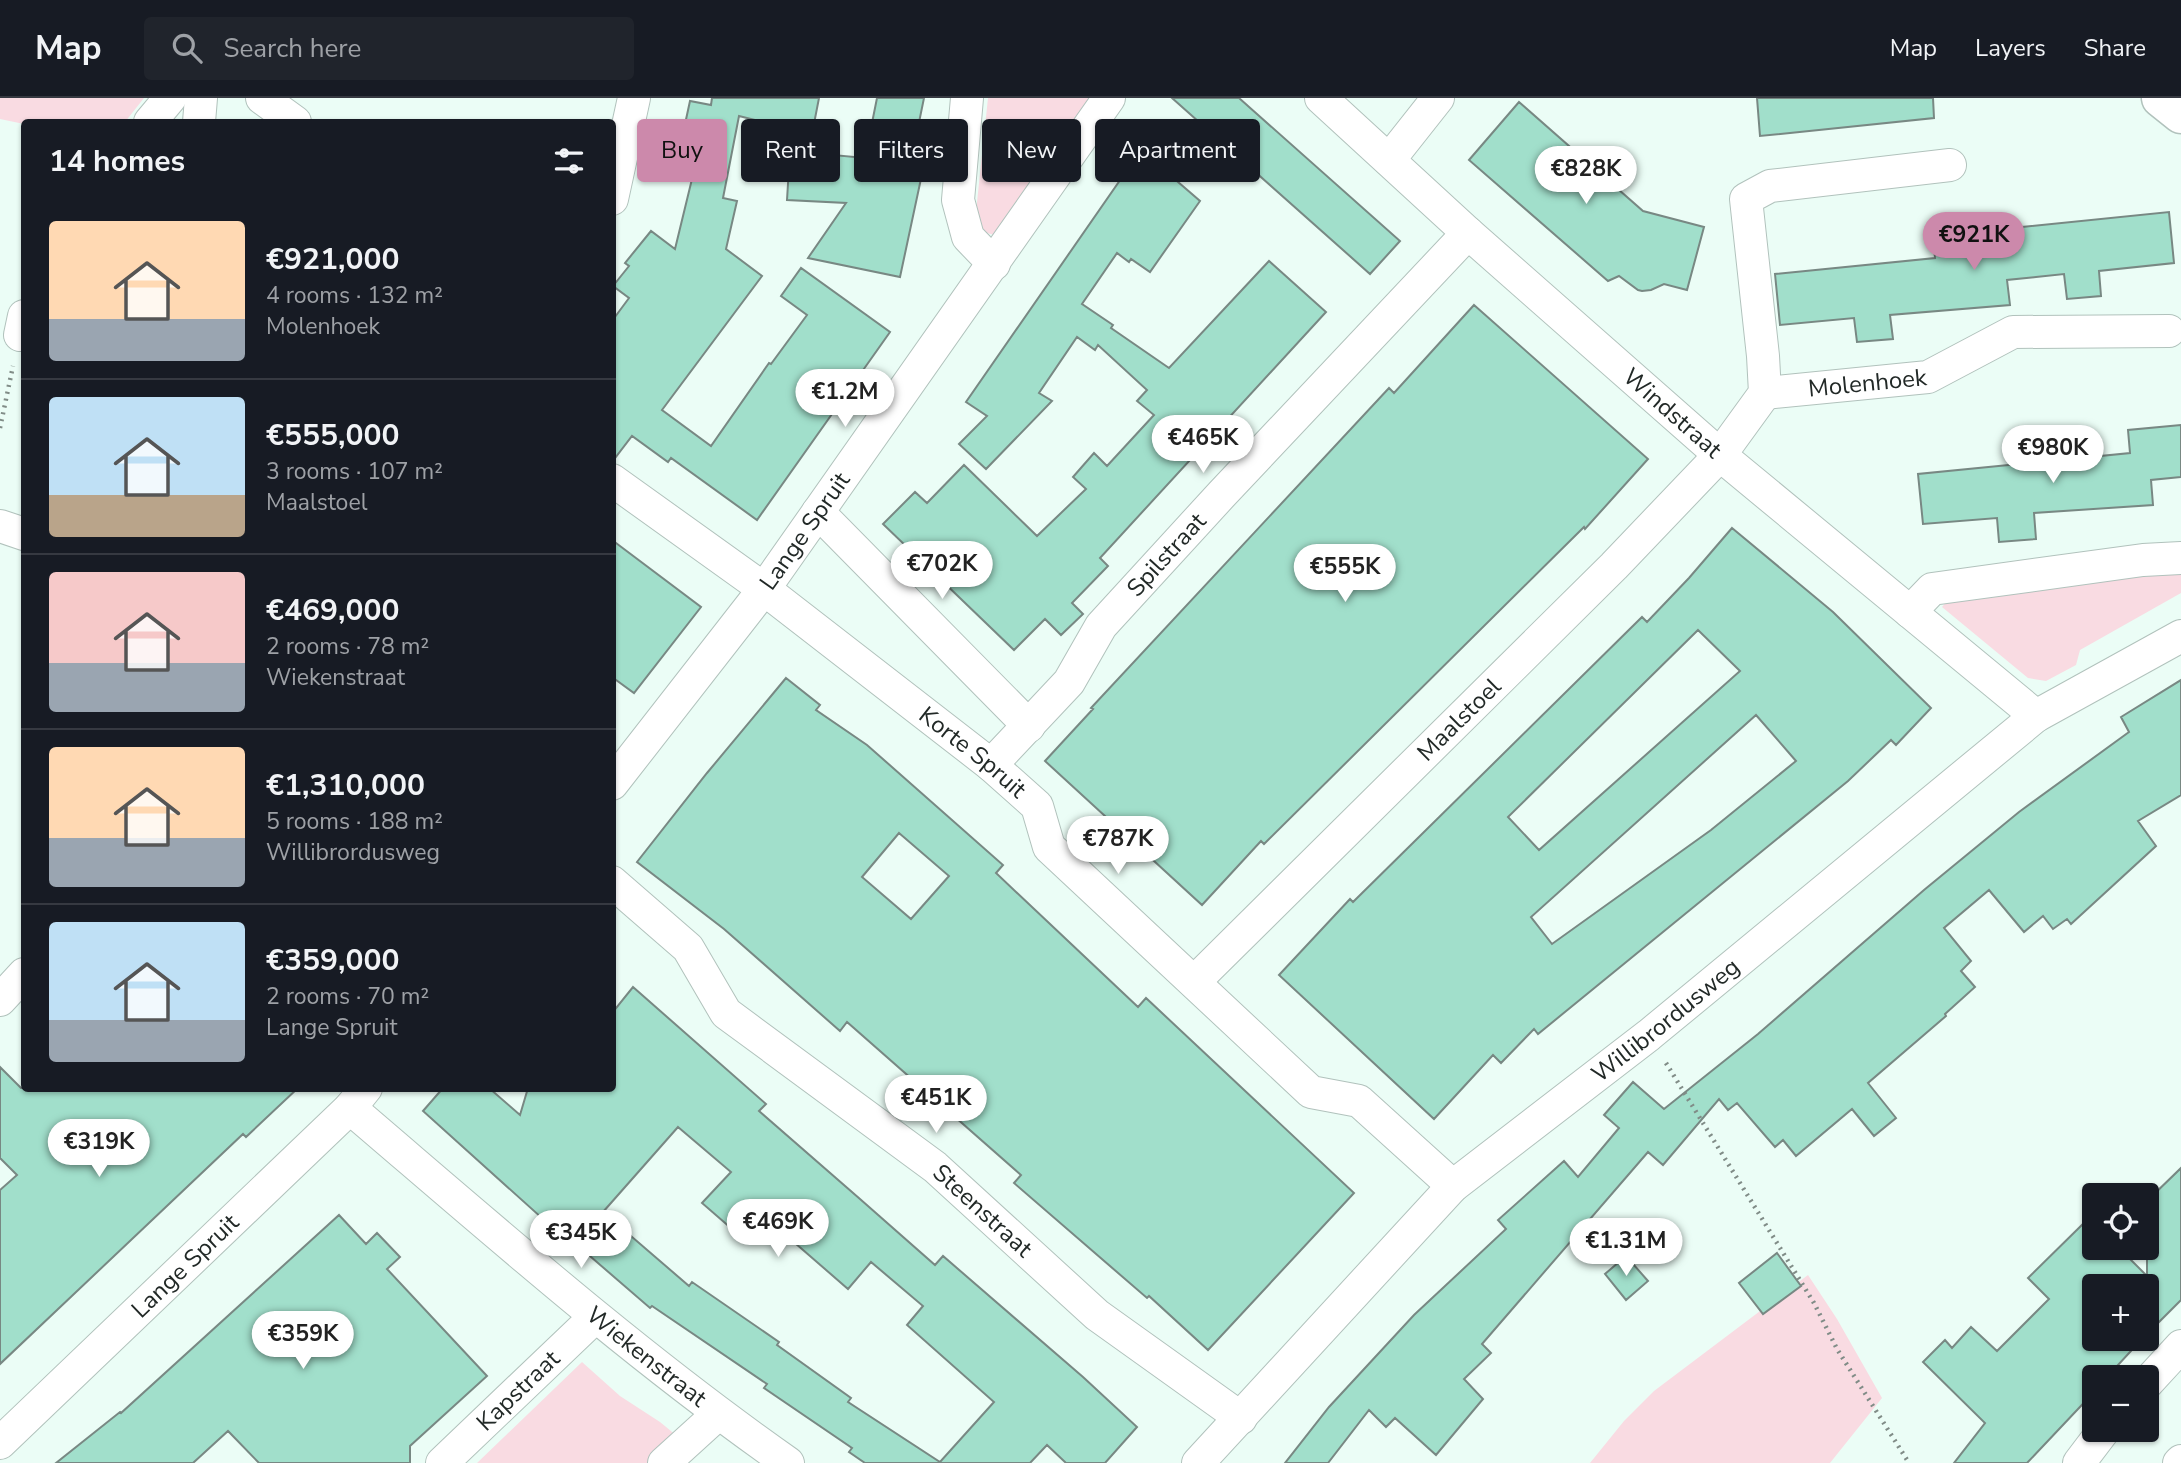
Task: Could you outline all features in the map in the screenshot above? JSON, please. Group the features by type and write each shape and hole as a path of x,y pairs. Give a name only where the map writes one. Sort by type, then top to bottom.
{"street":[{"path":"152,119 170,98"},
{"path":"199,119 201,98"},
{"path":"262,98 291,119"},
{"path":"616,181 634,98"},
{"path":"967,98 958,200 968,237 994,264"},
{"name":"Lange Spruit","path":"616,779 764,589 1110,98"},
{"name":"Windstraat","path":"1321,98 1468,233 1720,455 2036,716"},
{"path":"1390,160 1438,98"},
{"path":"2161,98 2181,114"},
{"path":"1720,455 1766,393 1746,200 1770,186 1950,165"},
{"name":"Spilstraat","path":"991,765 1069,682 1101,626 1220,495 1468,233"},
{"name":"Molenhoek","path":"1766,393 1928,377 2012,332 2169,331"},
{"name":"Maalstoel","path":"1194,982 1614,566 1720,455"},
{"name":"Korte Spruit","path":"616,483 764,589 991,765 1037,806 1049,847 1311,1092 1359,1101 1453,1186"},
{"path":"818,512 1029,726"},
{"path":"0,526 21,533"},
{"path":"1910,612 1932,589 2143,560 2181,558"},
{"name":"Willibrordusweg","path":"1198,1463 1453,1186 1649,1035 2036,716 2181,636"},
{"name":"Steenstraat","path":"616,885 688,948 726,1013 934,1167 1097,1315 1241,1418"},
{"path":"0,1000 21,977"},
{"name":"Lange Spruit","path":"0,1443 358,1098"},
{"name":"Wiekenstraat","path":"358,1098 595,1317 718,1413 788,1463"},
{"name":"Kapstraat","path":"442,1463 595,1317"},
{"path":"2159,1370 2181,1346"},
{"path":"664,1463 718,1413"},
{"path":"2079,1463 2095,1442"}],"path":[{"path":"0,428 21,331"},
{"path":"1649,1035 1814,1303 1837,1349 1909,1463"}],"shaded area":[{"path":"0,98 144,98 127,119 21,119 21,123 0,119"},
{"path":"988,98 1095,98 1080,119 986,119"},
{"path":"982,155 982,182 1036,182 998,236 987,233 975,221"},
{"path":"2181,573 2181,593 2080,650 2076,665 2046,681 2028,678 1942,607 1952,595"},
{"path":"1808,1275 1837,1319 1882,1398 1830,1463 1590,1463 1624,1421 1654,1391"},
{"path":"582,1362 620,1396 677,1436 655,1463 477,1463"}],"building":[{"path":"712,98 819,98 815,119 751,119 739,116 727,178 727,119 686,119 690,101 711,105"},
{"path":"877,98 924,98 920,119 873,119"},
{"path":"1172,98 1239,98 1400,241 1370,274 1260,176 1260,119 1196,119"},
{"path":"1757,98 1933,98 1934,118 1760,136"},
{"path":"1519,102 1643,211 1704,227 1687,290 1664,284 1642,291 1619,276 1608,281 1469,160"},
{"path":"840,156 854,157 854,182 920,182 900,277 808,258 846,203 787,200 788,182 840,182"},
{"path":"691,182 726,182 723,198 737,201 726,249 762,276 662,410 711,446 769,363 771,364 807,315 781,296 801,268 890,332 757,520 671,458 668,462 632,436 616,457 616,316 629,298 616,288 616,282 629,266 625,263 651,231 675,249"},
{"path":"1119,182 1178,182 1200,201 1150,272 1117,253 1082,304 1113,325 1111,328 1169,368 1269,261 1326,312 1100,558 1108,566 1072,603 1083,614 1061,635 1045,619 1014,650 883,524 915,492 927,503 964,465 1037,536 1086,489 1073,477 1094,453 1107,466 1154,415 1137,401 1147,390 1098,345 1095,350 1077,337 1039,393 1052,401 986,469 959,444 987,416 966,402"},
{"path":"2169,212 2174,263 2099,271 2101,296 2067,299 2064,274 2007,280 2010,305 1890,315 1893,339 1857,342 1854,318 1780,325 1775,274 1935,258 1933,236"},
{"path":"1474,305 1648,459 1585,529 1584,527 1264,844 1261,841 1202,905 1045,761 1093,709 1091,708 1389,388 1394,393"},
{"path":"2181,425 2181,477 2151,480 2153,505 2034,513 2036,539 1999,542 1997,518 1923,524 1918,474 2130,453 2128,430"},
{"path":"1732,528 1833,612 1931,708 1896,745 1891,740 1848,781 1538,1034 1534,1029 1501,1063 1493,1055 1434,1119 1279,975 1350,899 1353,902 1642,617 1647,622","holes":["1698,630 1740,671 1539,850 1508,817","1756,715 1796,761 1711,830 1552,944 1531,917"]},
{"path":"616,543 701,607 634,693 616,680"},
{"path":"786,678 820,705 816,710 867,745 1003,865 996,873 1138,1007 1146,998 1354,1193 1208,1350 1149,1296 1147,1298 1014,1183 1021,1175 847,1022 840,1031 724,929 637,862","holes":["899,833 949,876 911,919 862,877"]},
{"path":"2181,680 2181,795 2138,821 2156,846 2071,924 2067,919 2053,929 2043,916 2024,932 1989,890 1944,928 1971,961 1961,971 1975,987 1945,1014 1946,1016 1868,1083 1896,1118 1874,1136 1852,1109 1796,1156 1783,1140 1775,1147 1737,1103 1728,1110 1719,1099 1663,1165 1648,1152 1482,1344 1491,1353 1464,1379 1483,1399 1436,1455 1395,1418 1386,1427 1369,1410 1328,1463 1285,1463 1329,1407 1414,1315 1506,1229 1498,1220 1564,1161 1578,1177 1619,1128 1604,1115 1633,1082 1664,1109 1758,1034 1924,890 2019,812 2129,732 2121,717"},
{"path":"633,987 766,1104 759,1111 935,1265 943,1256 1137,1427 1105,1463 1066,1463 1047,1445 1030,1463 865,1463 849,1452 852,1448 764,1388 767,1384 652,1306 650,1308 576,1244 573,1246 423,1111 440,1092 494,1092 520,1115 527,1092 616,1092 616,1008","holes":["678,1127 731,1172 702,1203 747,1242 765,1217 848,1289 871,1262 923,1306 907,1325 994,1402 940,1462 848,1402 851,1398 777,1345 779,1342 692,1282 689,1286 603,1212"]},
{"path":"0,1067 21,1088 21,1092 294,1092 246,1137 243,1134 0,1364 0,1190 17,1175 0,1158"},
{"path":"2181,1168 2181,1300 2159,1322 2159,1274 2147,1274 2147,1260 2159,1260 2159,1189"},
{"path":"339,1215 366,1244 377,1233 400,1257 387,1269 487,1376 410,1446 410,1463 259,1463 228,1431 193,1463 56,1463 121,1413"},
{"path":"2082,1225 2082,1260 2131,1260 2145,1274 2082,1274 2082,1351 2131,1351 2118,1365 2082,1365 2082,1405 2027,1463 1954,1463 1985,1423 1923,1362 1945,1340 1952,1348 1971,1327 1997,1351 2049,1299 2028,1278"},
{"path":"1777,1253 1801,1286 1763,1314 1739,1283"},
{"path":"1626,1256 1648,1281 1626,1300 1605,1274"}]}
